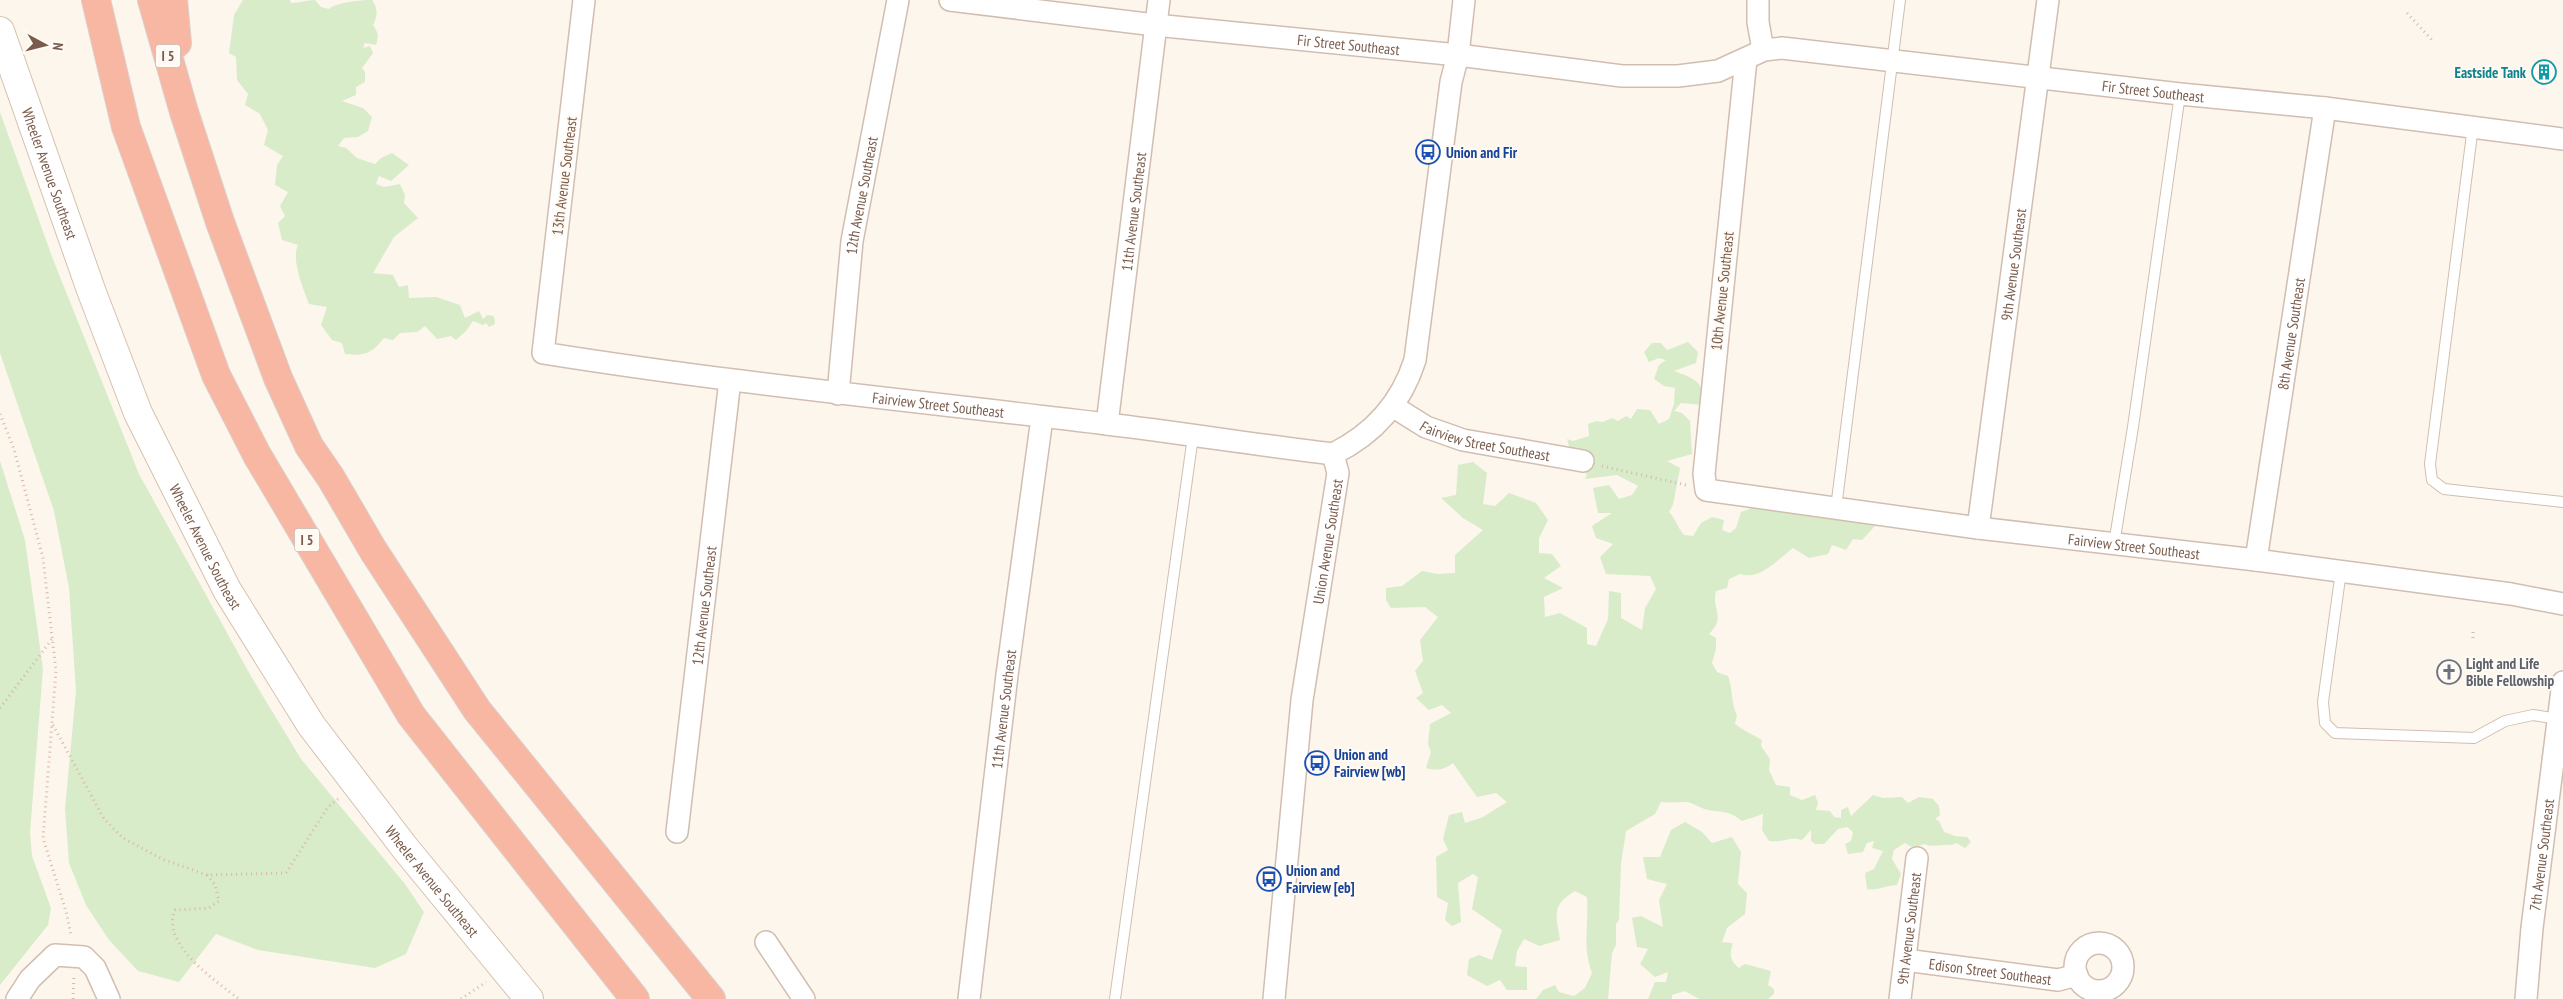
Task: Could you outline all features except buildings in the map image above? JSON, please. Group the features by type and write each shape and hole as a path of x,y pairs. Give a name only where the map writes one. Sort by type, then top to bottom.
{"highway":[{"name":"I 5","path":"152,0 184,112 220,222 278,378 309,446 331,478 373,550 477,710 711,999"},
{"path":"173,0 184,112"},
{"name":"I 5","path":"96,6 126,127 216,375 257,455 411,715 635,999"}],"street":[{"name":"13th Avenue Southeast","path":"543,353 584,0"},
{"name":"12th Avenue Southeast","path":"838,394 852,242 898,0"},
{"name":"Fir Street Southeast","path":"950,0 1155,25 1458,55 1622,76 1678,76 1718,71 1755,55 1782,48 2180,94 2325,108 2563,139"},
{"name":"11th Avenue Southeast","path":"1107,424 1159,0"},
{"path":"1333,454 1351,446 1383,419 1403,392 1415,360 1451,82 1458,55 1464,0"},
{"path":"1755,55 1758,0"},
{"name":"9th Avenue Southeast","path":"1978,528 2048,0"},
{"name":"Wheeler Avenue Southeast","path":"0,30 88,280 138,413 227,590 311,725 356,784 529,999"},
{"name":"10th Avenue Southeast","path":"1706,490 1704,474 1742,92 1755,55"},
{"name":"8th Avenue Southeast","path":"2256,560 2325,108"},
{"name":"Fairview Street Southeast","path":"543,353 838,394 1107,424 1333,454"},
{"name":"12th Avenue Southeast","path":"677,832 730,380"},
{"name":"Fairview Street Southeast","path":"1394,406 1426,428 1464,440 1583,461"},
{"name":"11th Avenue Southeast","path":"969,999 1007,675 1042,418"},
{"name":"Union Avenue Southeast","path":"1274,999 1302,700 1338,473 1333,454"},
{"name":"Fairview Street Southeast","path":"1706,490 1978,528 2341,571 2538,598 2563,604"},
{"name":"7th Avenue Southeast","path":"2526,999 2532,928 2563,682"},
{"name":"9th Avenue Southeast","path":"1900,999 1917,858"},
{"path":"766,942 804,999"},
{"path":"17,999 30,979 55,955 84,957 95,968 109,999"},
{"name":"Edison Street Southeast","path":"1904,960 2058,980 2077,975"}],"lane":[{"path":"1836,508 1900,0"},
{"path":"2114,544 2133,426 2180,94"},
{"path":"2474,126 2430,464 2432,480 2444,489 2563,502"},
{"path":"1115,999 1193,436"},
{"path":"2341,571 2323,702 2326,723 2335,733 2474,738 2506,720 2533,716 2559,719"}],"path":[{"path":"2407,13 2432,40"},
{"path":"0,414 14,449 43,558 56,671 43,838 67,915 71,938"},
{"path":"1583,461 1706,490"},
{"path":"2472,638 2473,632"},
{"path":"0,708 53,638"},
{"path":"52,724 104,819 122,838 162,859 207,875 286,872 328,807 356,784"},
{"path":"207,875 215,885 219,901 209,908 175,910 172,918 175,936 196,965 239,999"},
{"path":"461,999 484,984 502,966"},
{"path":"73,999 74,973"}],"green space":[{"path":"243,0 290,0 291,3 315,0 321,7 329,9 343,3 372,0 376,9 376,18 373,25 378,34 377,42 376,45 365,43 363,48 370,46 373,53 362,68 365,72 365,82 356,87 356,95 342,101 363,108 372,117 368,131 358,137 344,138 338,146 346,148 357,158 375,164 381,158 392,153 409,165 391,181 379,176 376,184 384,187 400,184 405,195 404,203 418,218 394,237 373,273 393,275 399,287 408,285 409,298 436,297 460,305 465,318 479,311 483,319 487,315 494,316 495,324 489,327 486,323 483,325 473,321 456,340 451,336 437,339 425,326 417,332 400,333 393,340 384,338 371,351 358,355 345,354 342,343 332,340 321,325 327,307 309,304 297,266 296,251 298,245 282,240 278,223 285,216 280,206 288,192 275,185 277,165 283,156 264,145 268,130 260,114 245,105 248,94 237,80 236,57 229,53 234,15"},
{"path":"0,112 54,262 139,474 252,678 301,759 405,884 424,912 406,954 375,968 258,950 216,934 179,982 138,971 109,940 86,905 69,863 65,809 76,691 69,588 54,511 0,353"},
{"path":"1688,342 1698,352 1696,363 1674,371 1688,376 1697,382 1702,391 1703,405 1681,403 1674,411 1682,413 1690,421 1692,454 1667,461 1680,468 1673,505 1669,512 1684,535 1693,536 1701,523 1712,517 1724,520 1722,530 1730,533 1736,528 1741,512 1781,497 1797,515 1807,508 1814,511 1819,517 1843,514 1849,522 1871,520 1875,526 1862,540 1853,539 1846,550 1832,545 1828,554 1809,558 1793,548 1762,572 1748,575 1740,574 1729,579 1727,588 1716,591 1715,603 1718,617 1714,628 1709,634 1716,638 1716,649 1712,663 1717,672 1728,676 1737,715 1735,724 1762,740 1761,746 1770,759 1769,770 1776,785 1790,787 1790,795 1802,800 1815,795 1818,803 1816,810 1830,811 1834,817 1841,818 1841,810 1848,807 1851,816 1873,795 1883,798 1902,797 1908,803 1919,797 1933,799 1939,806 1940,815 1935,819 1939,821 1944,832 1955,836 1967,837 1971,842 1965,848 1956,843 1934,846 1924,844 1913,848 1905,843 1894,850 1892,859 1901,874 1897,885 1867,889 1865,873 1874,869 1883,851 1872,848 1874,841 1867,843 1863,852 1848,854 1845,844 1851,841 1853,832 1847,827 1838,829 1824,844 1815,844 1811,841 1811,830 1802,840 1769,841 1762,830 1763,814 1742,821 1730,814 1705,809 1688,802 1661,802 1655,814 1626,831 1621,864 1619,920 1616,924 1616,945 1612,953 1608,999 1536,999 1543,990 1555,985 1559,992 1574,996 1585,988 1592,973 1587,954 1587,897 1575,891 1562,901 1557,911 1560,940 1539,946 1524,939 1517,951 1515,966 1527,967 1527,990 1507,990 1500,980 1487,986 1467,975 1469,959 1479,955 1492,960 1502,930 1472,909 1478,877 1473,874 1458,883 1461,922 1452,926 1445,920 1448,903 1437,897 1436,857 1448,850 1443,839 1449,815 1462,812 1465,823 1483,817 1507,802 1496,793 1477,797 1453,763 1440,769 1426,768 1431,752 1428,744 1430,724 1451,713 1442,705 1429,710 1416,698 1423,693 1415,671 1423,661 1420,640 1438,617 1425,607 1391,608 1386,600 1386,588 1402,586 1422,571 1438,574 1455,573 1455,555 1483,530 1463,518 1441,498 1456,495 1458,465 1473,462 1487,473 1483,504 1495,506 1509,493 1536,503 1548,520 1539,538 1539,553 1552,554 1561,566 1544,578 1563,588 1544,597 1545,617 1560,613 1587,628 1587,644 1596,646 1608,619 1609,591 1621,593 1621,618 1642,630 1645,608 1656,589 1650,576 1606,574 1600,557 1613,544 1596,538 1592,526 1612,513 1598,513 1593,488 1609,485 1619,499 1632,495 1638,486 1617,475 1585,479 1587,475 1569,446 1567,439 1573,441 1589,436 1588,424 1596,421 1603,422 1612,418 1618,421 1626,416 1631,419 1637,409 1650,410 1659,424 1669,419 1674,404 1675,388 1664,386 1654,379 1659,365 1666,360 1659,358 1649,362 1644,352 1652,343 1661,343 1667,350"},
{"path":"0,461 25,540 43,669 30,832 32,856 51,908 48,925 0,985"},
{"path":"1685,822 1702,832 1712,843 1732,837 1741,852 1738,884 1747,893 1745,914 1727,928 1722,942 1733,943 1731,957 1739,968 1745,964 1771,971 1768,985 1774,989 1774,994 1768,999 1699,999 1685,991 1672,995 1672,999 1648,999 1655,982 1666,982 1668,972 1655,977 1640,964 1648,949 1637,947 1632,918 1641,916 1663,927 1659,900 1667,884 1647,879 1643,857 1660,857 1671,830"}],"place":[{"name":"Eastside Tank","path":"2544,72"},
{"name":"Union and Fir","path":"1428,152"},
{"name":"Light and Life Bible Fellowship","path":"2449,672"},
{"name":"Union and Fairview [wb]","path":"1317,763"},
{"name":"Union and Fairview [eb]","path":"1269,879"}]}
